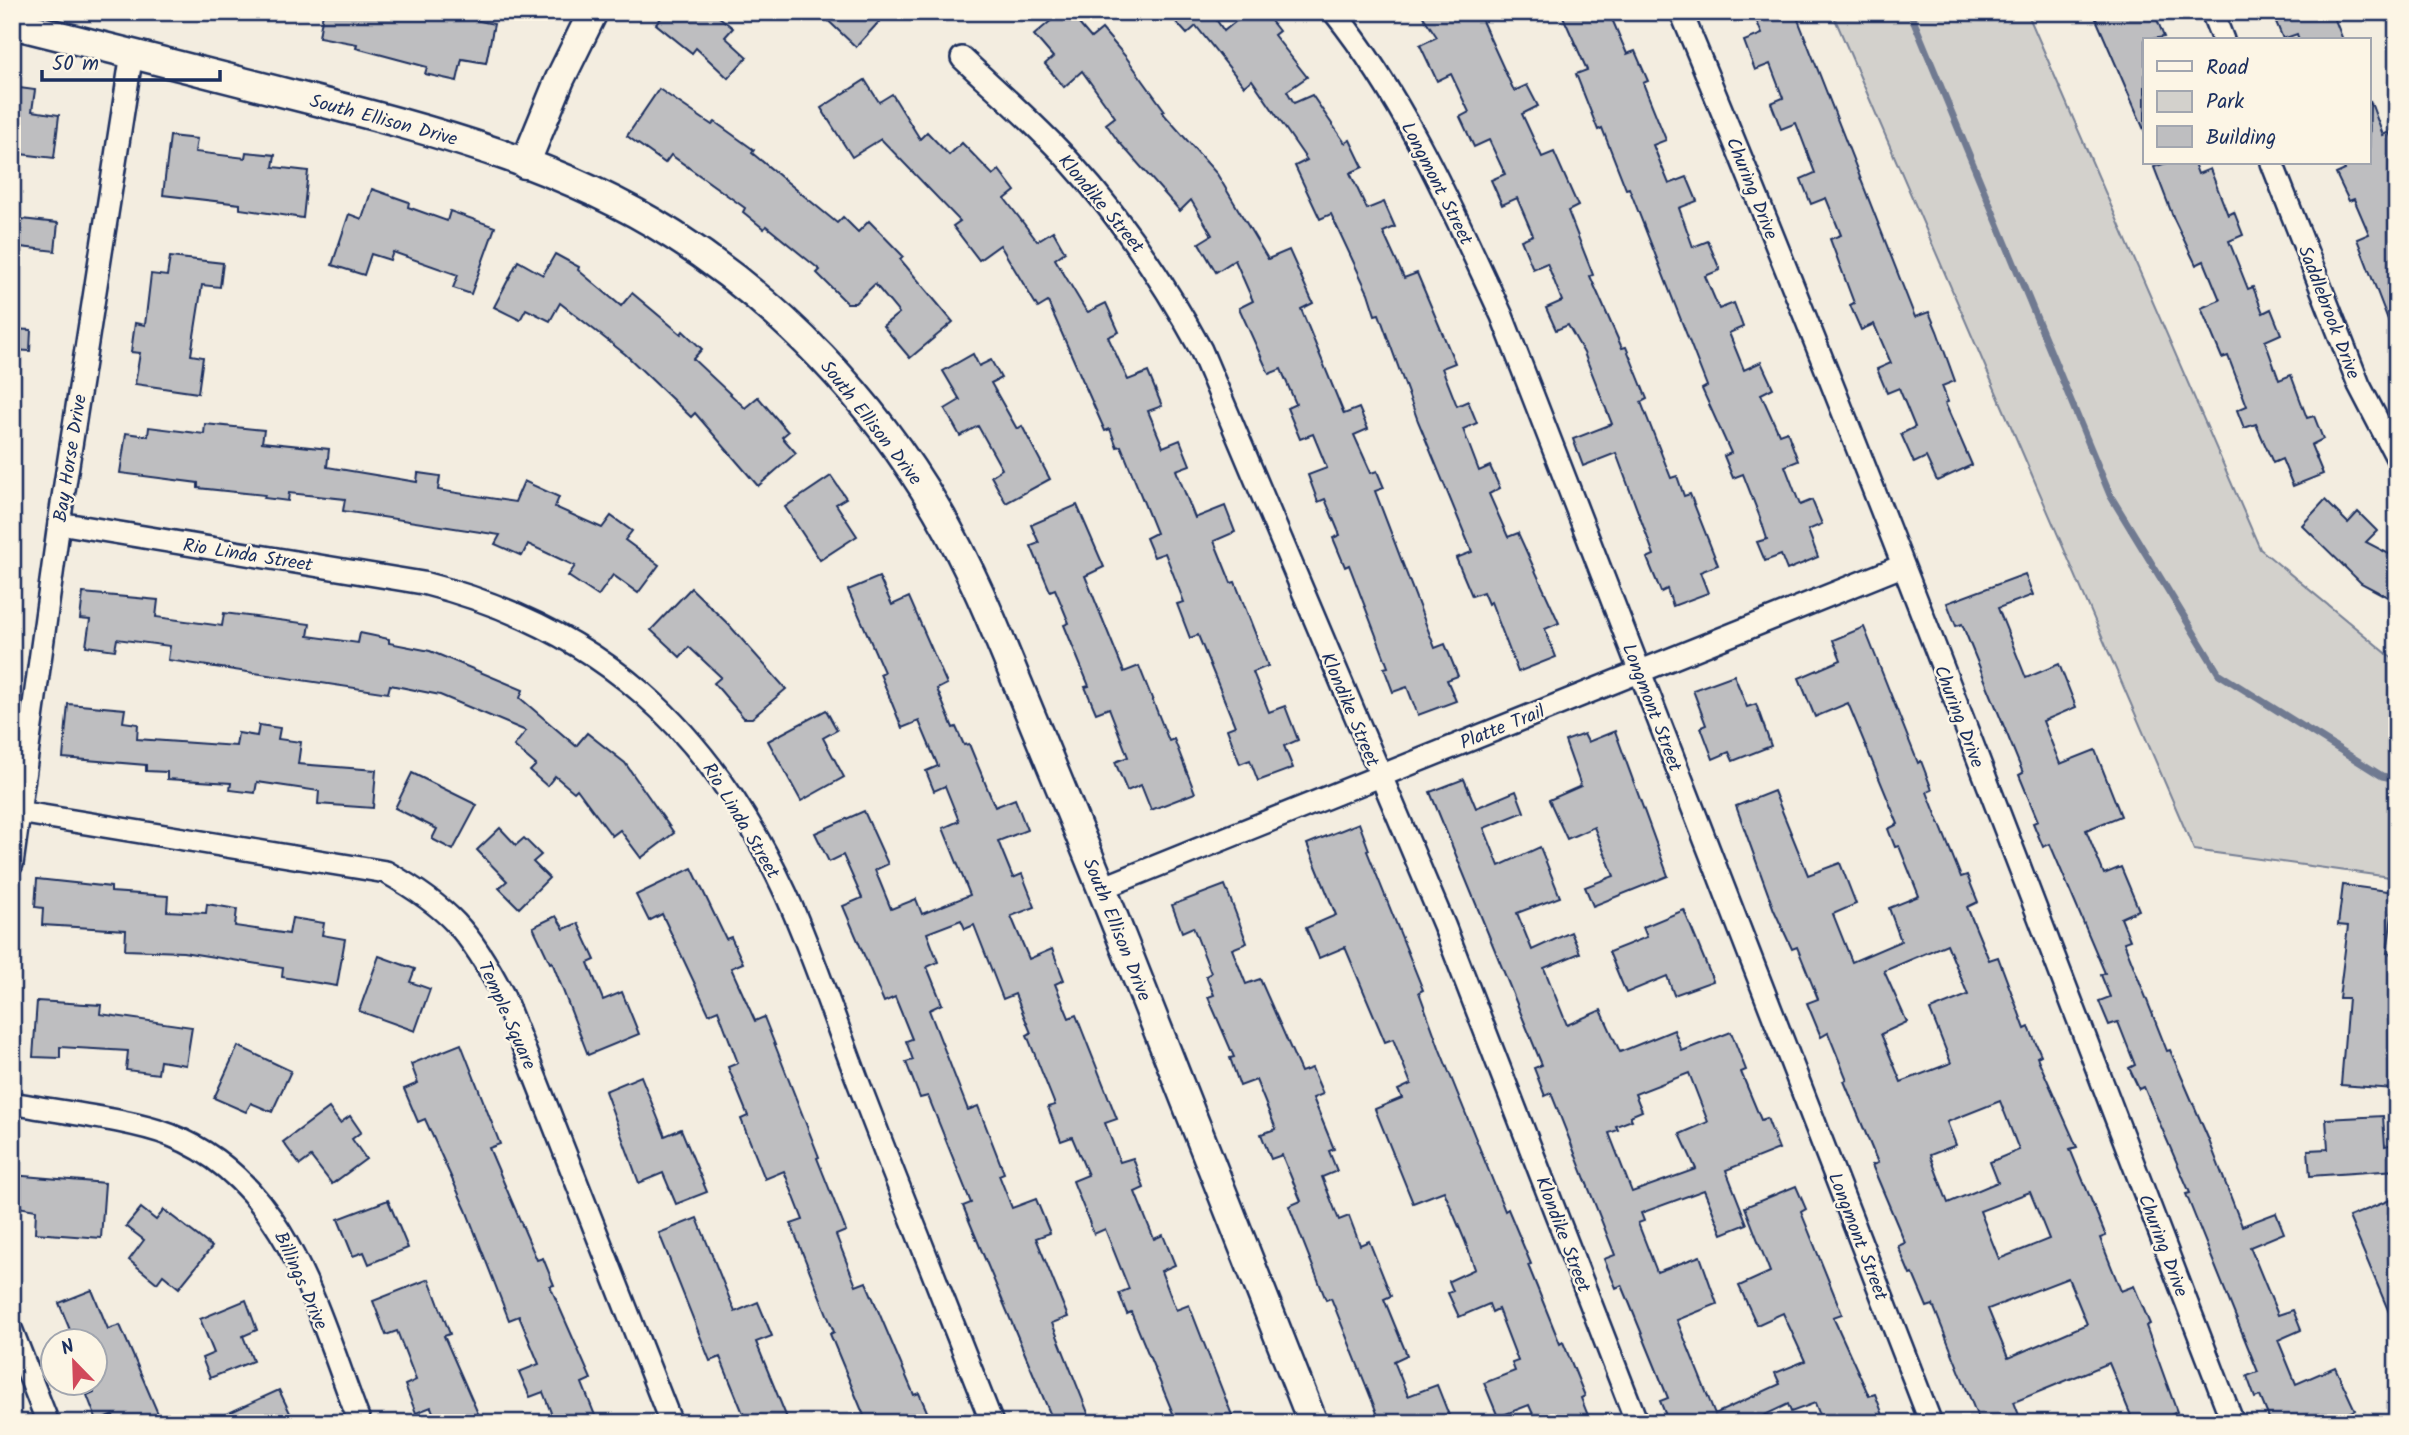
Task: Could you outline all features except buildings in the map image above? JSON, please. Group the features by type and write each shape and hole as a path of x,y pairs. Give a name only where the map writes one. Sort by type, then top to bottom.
{"street":[{"path":"525,164 560,79 593,12"},
{"name":"Longmont Street","path":"1334,12 1388,85 1451,207 1502,316 1931,1423"},
{"name":"Churing Drive","path":"1681,12 1751,180 2233,1423"},
{"path":"2213,12 2223,38"},
{"name":"South Ellison Drive","path":"12,24 429,130 525,164 605,198 671,234 774,310 852,390 901,453 939,512 987,611 1102,888 1313,1423"},
{"name":"Bay Horse Drive","path":"12,864 16,811 132,53"},
{"name":"Klondike Street","path":"962,58 1069,161 1129,232 1166,286 1201,350 1444,925 1637,1423"},
{"name":"Saddlebrook Drive","path":"2272,164 2359,385 2397,458"},
{"name":"Rio Linda Street","path":"59,523 423,583 470,595 570,640 625,675 664,711 700,751 732,794 787,896 992,1423"},
{"name":"Platte Trail","path":"1102,888 1902,566"},
{"name":"Temple Square","path":"16,811 386,872 427,895 455,918 485,961 503,995 671,1423"},
{"name":"Billings Drive","path":"12,1103 168,1134 210,1154 231,1169 247,1184 279,1227 294,1255 360,1423"},
{"path":"12,1331 48,1423"}],"green space":[{"path":"1832,12 2027,12 2260,549 2397,662 2397,878 2194,850"}],"waterway":[{"path":"1910,12 2110,495 2219,674 2382,776 2397,779"}]}
